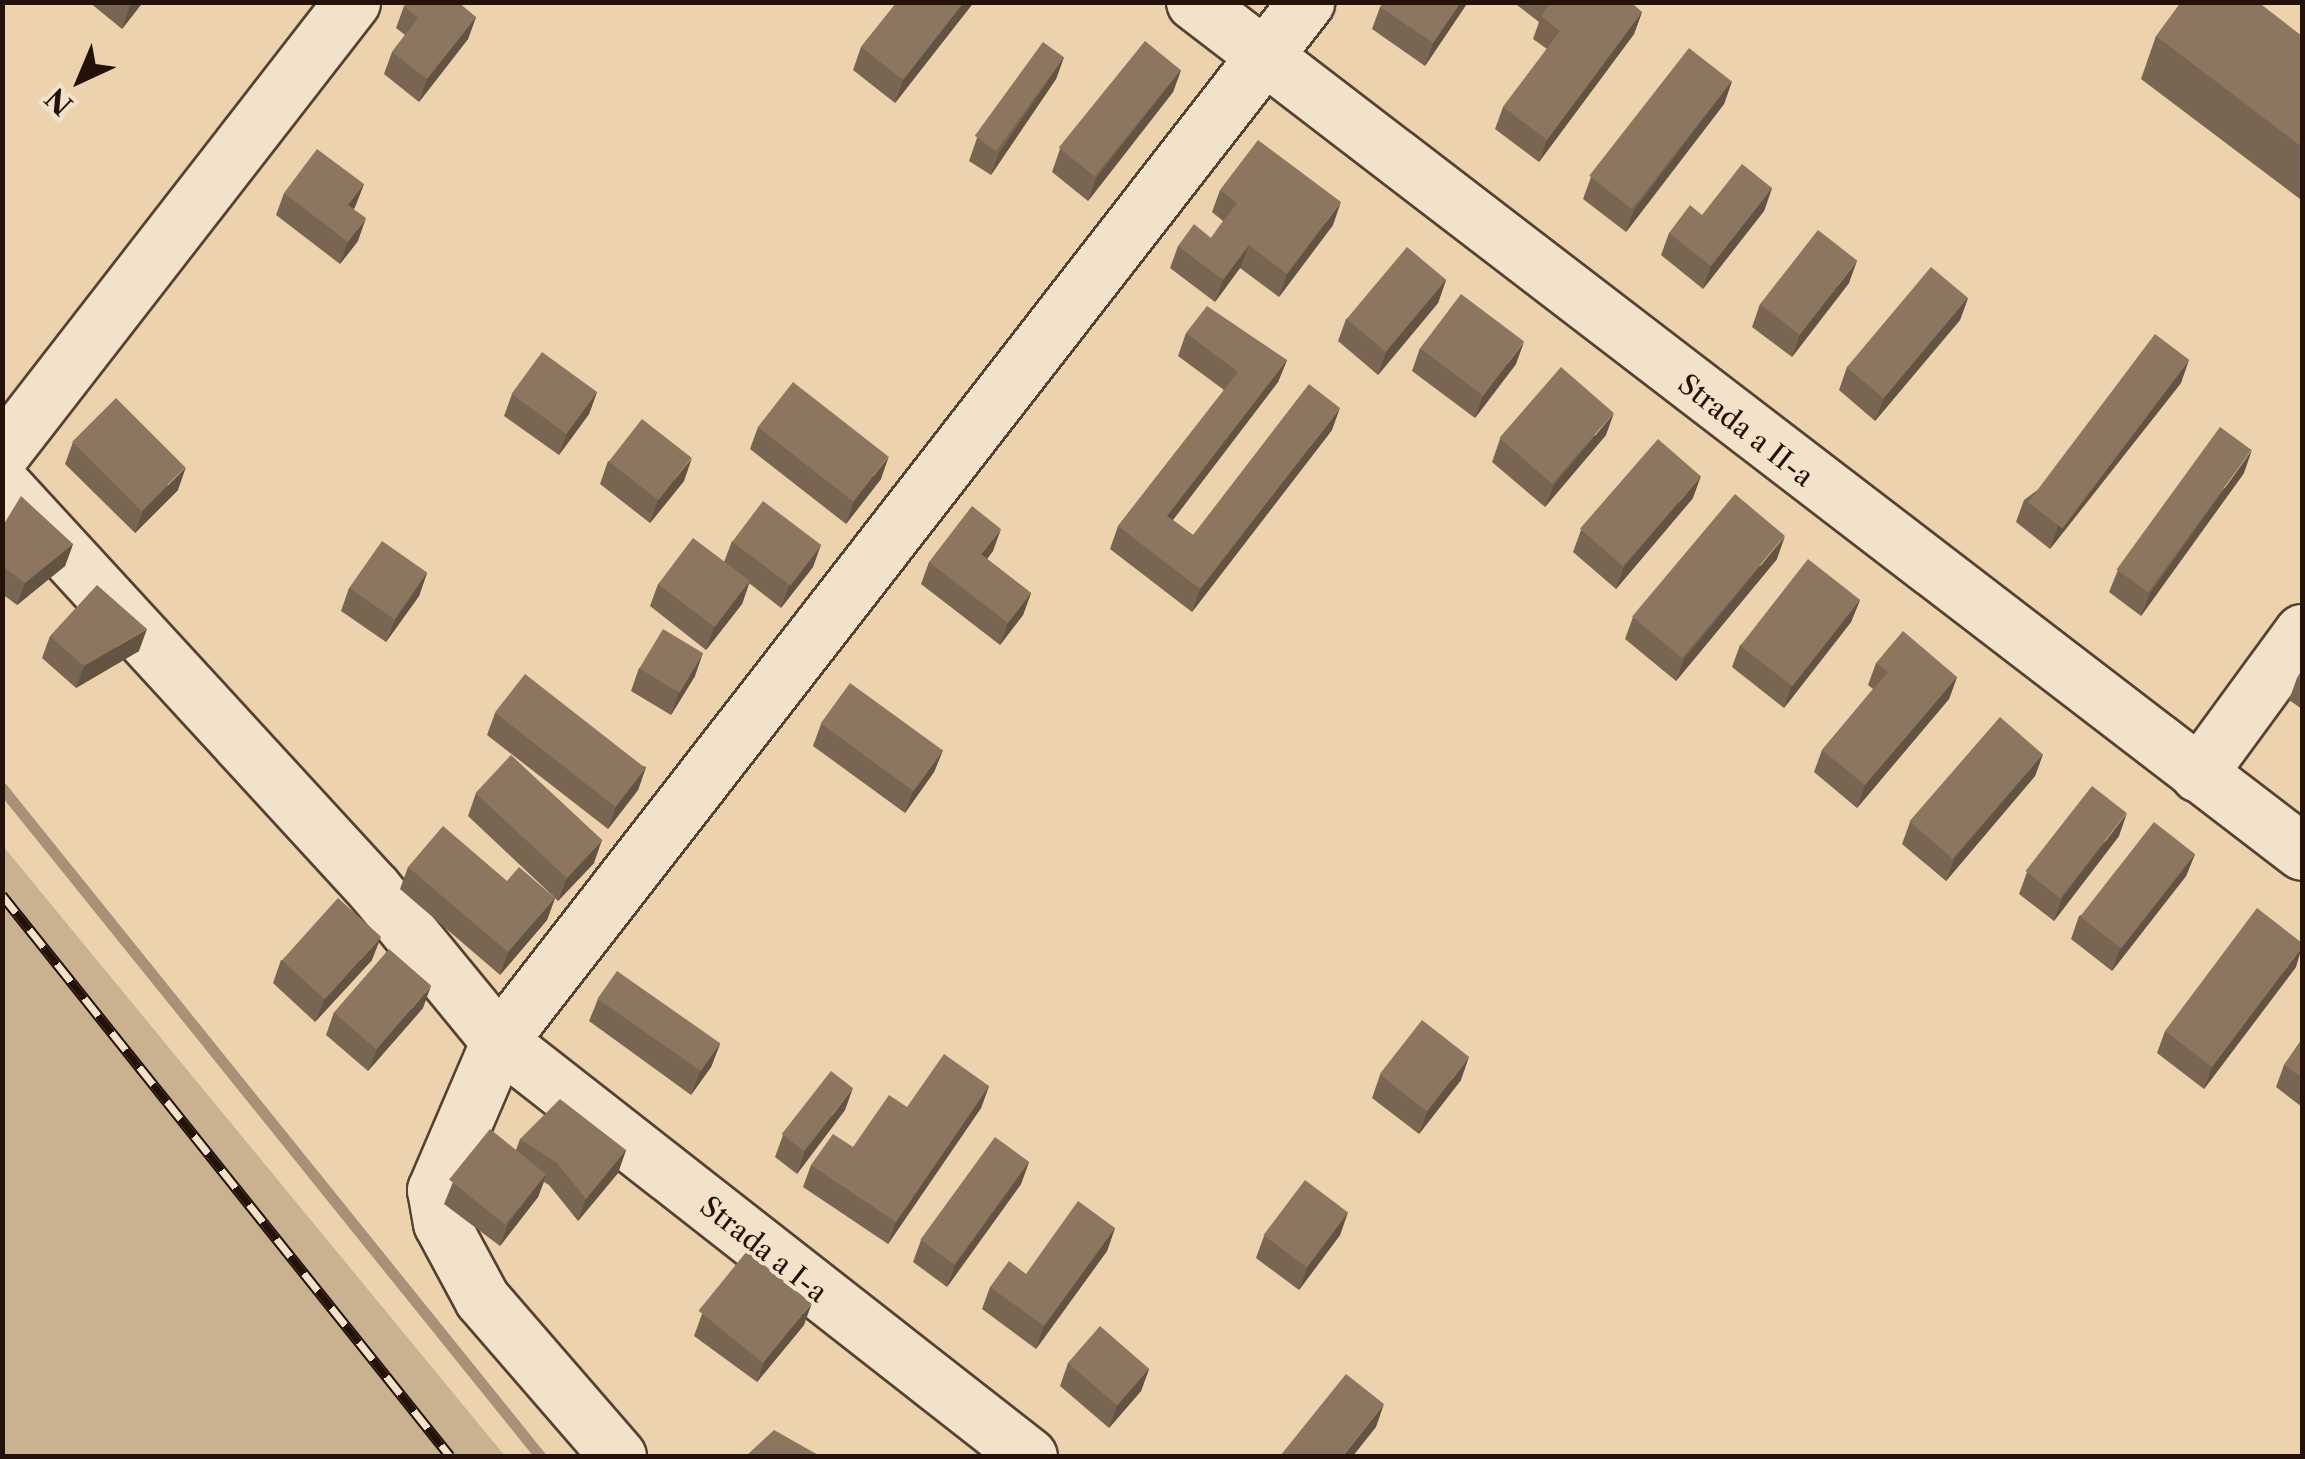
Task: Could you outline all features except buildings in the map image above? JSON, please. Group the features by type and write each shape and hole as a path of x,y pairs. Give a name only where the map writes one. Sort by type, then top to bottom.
{"street":[{"path":"2,453 352,2"},
{"name":"Strada a II-a","path":"1194,2 2302,852"},
{"path":"618,1456 482,1299 441,1224 434,1190 500,1041 1306,2"},
{"name":"Strada a I-a","path":"2,484 374,889 500,1041 1029,1456"},
{"path":"2198,774 2302,632"}],"shaded area":[{"path":"3,846 505,1456 3,1456"}],"waterway":[{"path":"2,788 540,1456"}],"railway":[{"path":"2,895 450,1456"}]}
